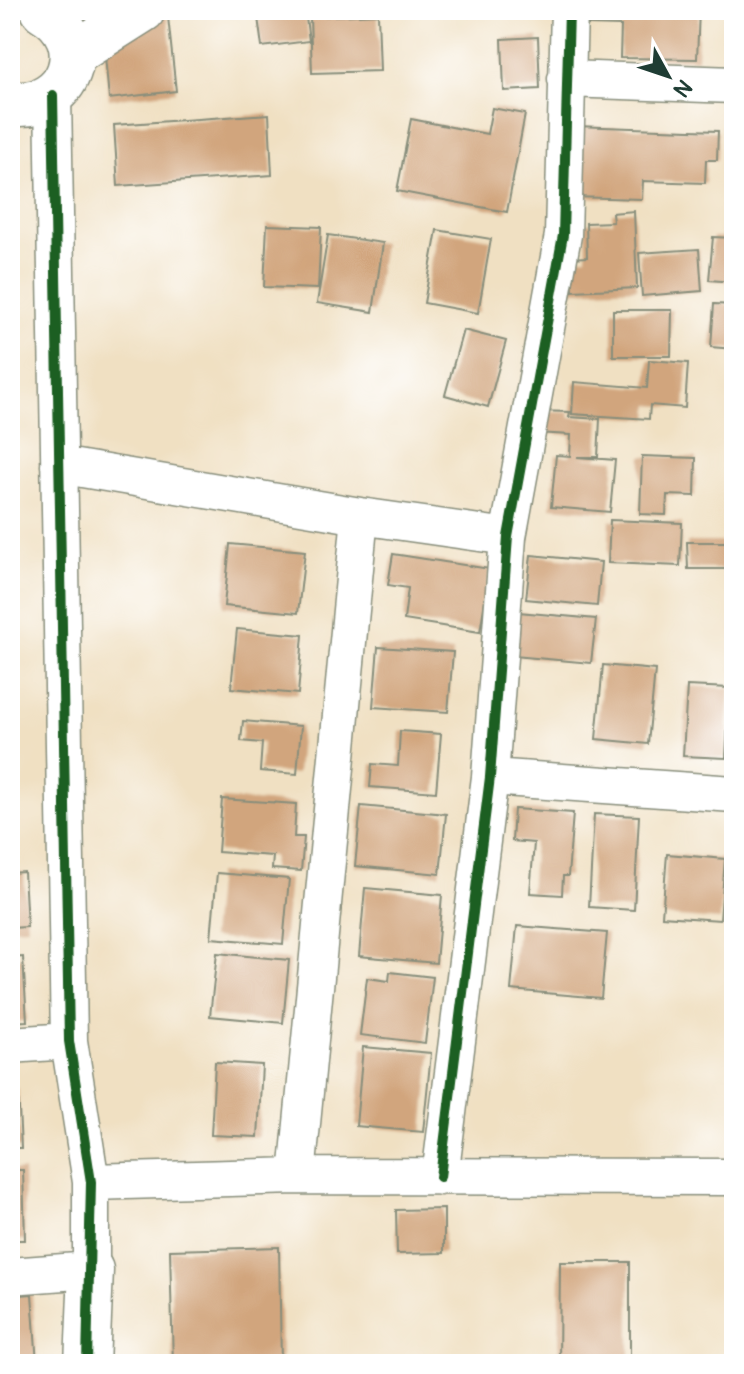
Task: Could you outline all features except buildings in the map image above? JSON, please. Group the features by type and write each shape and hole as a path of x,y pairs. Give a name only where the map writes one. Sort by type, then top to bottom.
{"main road":[{"path":"10,103 26,105 53,95 70,70 70,40 64,27 43,10"},
{"path":"72,55 143,10"},
{"path":"87,1364 91,1270"}],"street":[{"path":"440,1177 490,777 508,537 563,235 569,10"},
{"path":"566,79 734,85"},
{"path":"10,1276 91,1270 91,1182 69,1041 53,95"},
{"path":"59,465 360,516 508,537"},
{"path":"297,1176 360,516"},
{"path":"490,777 734,794"},
{"path":"10,1045 69,1041"},
{"path":"91,1182 297,1176 734,1177"}],"cycle path":[{"path":"440,1177 490,777 508,537 563,235 569,10"},
{"path":"53,95 69,1041 91,1182 87,1364"}]}
